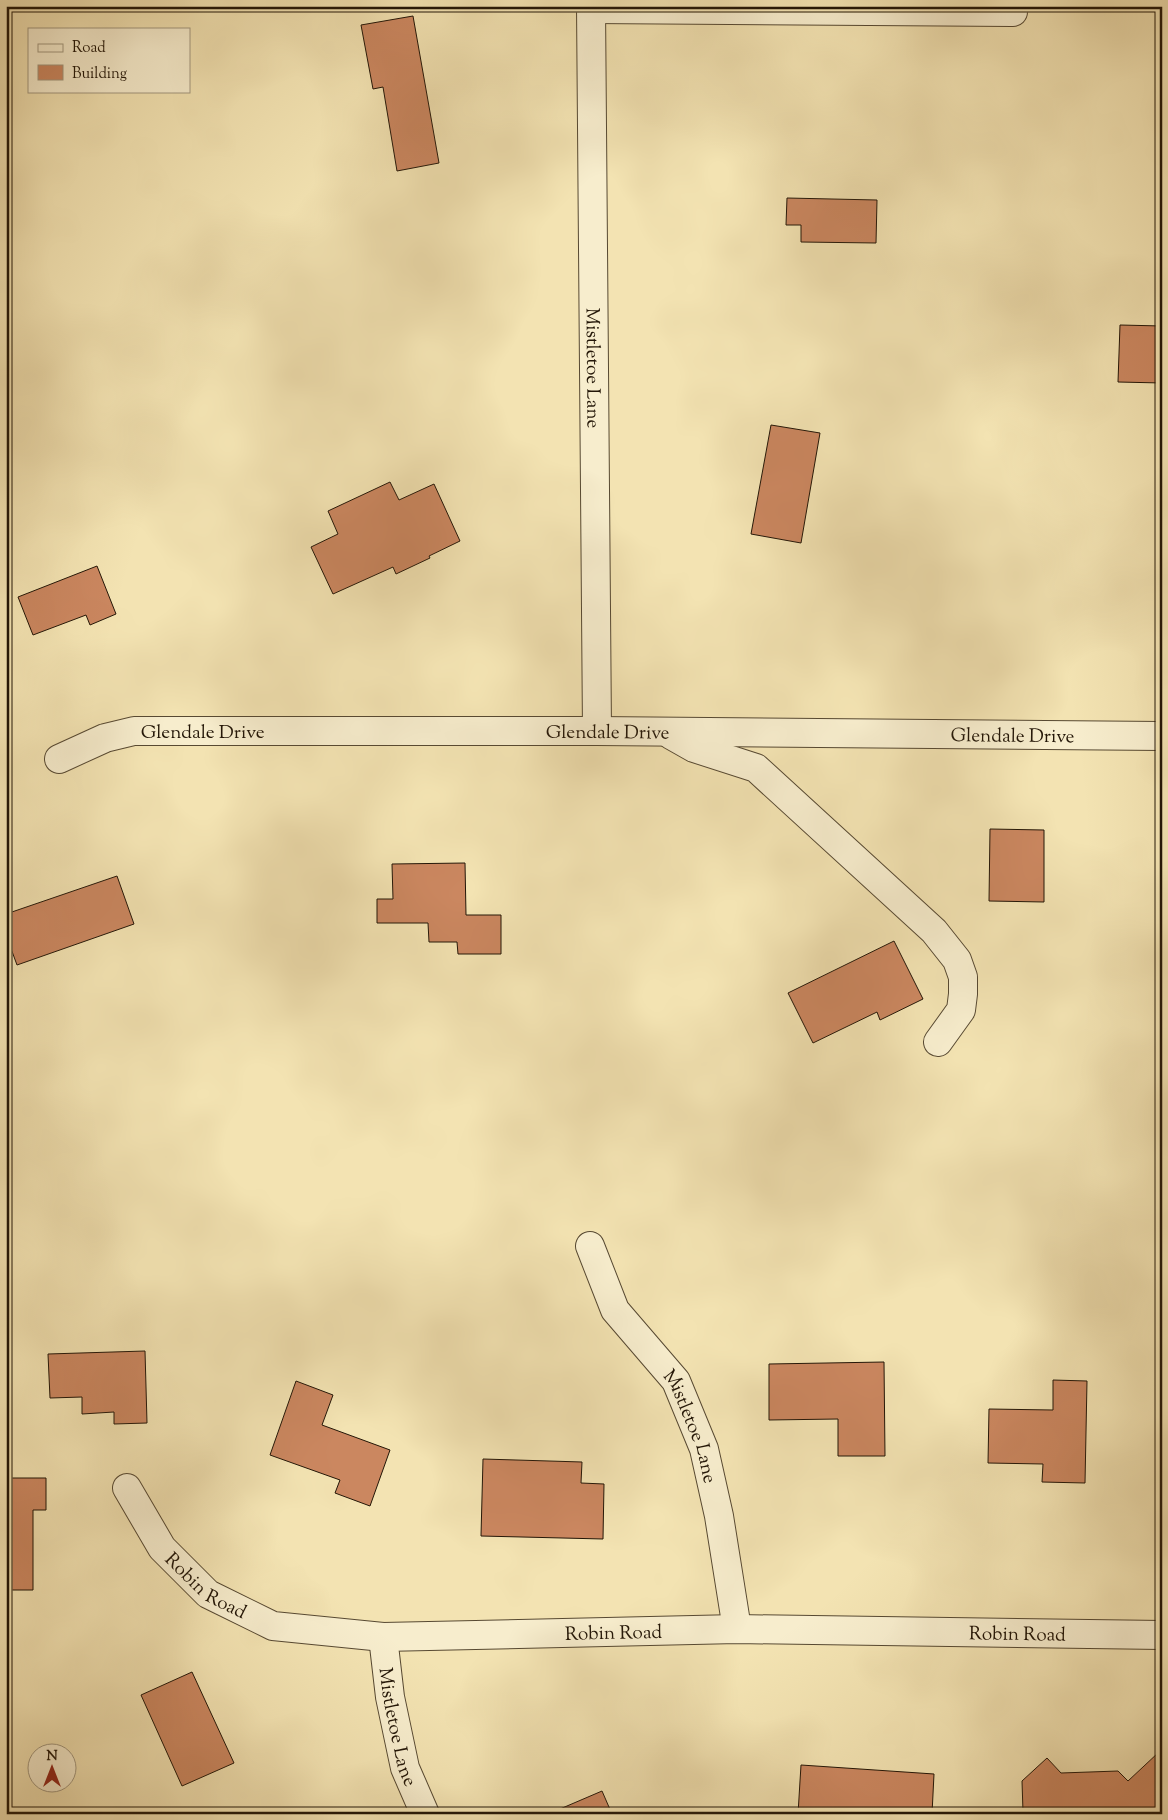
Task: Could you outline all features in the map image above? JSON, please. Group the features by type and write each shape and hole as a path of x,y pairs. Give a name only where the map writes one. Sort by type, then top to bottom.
{"street":[{"path":"591,8 1013,12"},
{"name":"Mistletoe Lane","path":"591,8 597,730"},
{"name":"Glendale Drive","path":"59,759 105,738 134,730 597,730 1162,736"},
{"path":"663,732 694,748 756,768 934,931 957,960 963,977 963,994 960,1010 938,1042"},
{"name":"Mistletoe Lane","path":"590,1246 615,1310 676,1381 704,1449 719,1516 736,1629"},
{"name":"Robin Road","path":"126,1488 162,1548 208,1594 273,1626 383,1636 736,1629 1162,1635"},
{"name":"Mistletoe Lane","path":"383,1636 390,1697 404,1768 424,1814"}],"building":[{"path":"413,16 439,163 397,171 383,87 373,89 361,25"},
{"path":"787,198 877,200 876,243 801,242 801,225 786,225"},
{"path":"1120,325 1162,326 1162,383 1118,382"},
{"path":"771,425 820,433 801,543 751,534"},
{"path":"390,482 399,500 434,484 460,541 396,574 393,567 333,594 311,547 338,534 328,511"},
{"path":"97,566 116,614 90,625 86,615 33,635 18,597"},
{"path":"990,829 1044,830 1044,902 989,901"},
{"path":"465,863 466,915 501,915 501,954 458,954 457,942 429,942 428,923 377,923 377,899 393,899 392,864"},
{"path":"117,876 134,924 17,965 6,935 6,914"},
{"path":"894,941 923,999 880,1020 877,1012 813,1043 788,993"},
{"path":"145,1351 147,1423 114,1424 114,1412 82,1414 82,1397 50,1398 48,1354"},
{"path":"884,1362 885,1456 838,1456 838,1419 769,1420 769,1364"},
{"path":"1053,1380 1087,1381 1085,1483 1042,1482 1043,1464 988,1463 989,1409 1053,1410"},
{"path":"296,1381 333,1395 322,1425 390,1450 370,1506 335,1493 340,1480 270,1455"},
{"path":"483,1459 582,1462 581,1483 604,1484 603,1539 481,1536"},
{"path":"6,1478 46,1478 46,1510 33,1510 33,1590 6,1590"},
{"path":"192,1672 234,1763 182,1786 141,1695"},
{"path":"1159,1752 1162,1755 1162,1814 1044,1814 1042,1811 1023,1812 1022,1781 1047,1758 1061,1773 1118,1771 1128,1781"},
{"path":"801,1765 934,1774 932,1814 798,1814"},
{"path":"602,1791 612,1814 554,1814 553,1812"}]}
